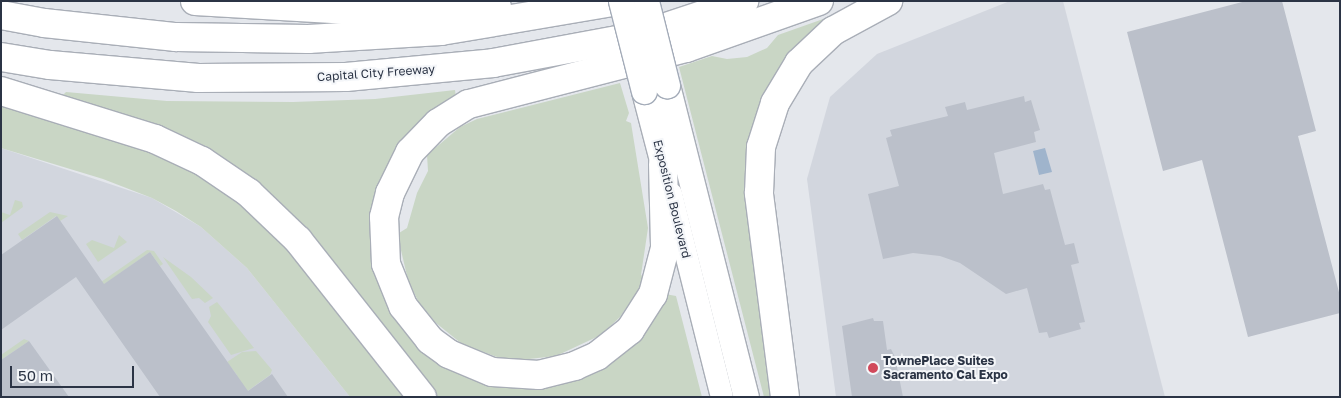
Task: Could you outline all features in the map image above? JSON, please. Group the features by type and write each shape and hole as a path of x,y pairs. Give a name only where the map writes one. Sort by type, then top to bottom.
{"highway":[{"path":"196,1 367,11 617,2"},
{"name":"Capital City Freeway","path":"1,56 50,65 198,78 346,77 493,63 639,36 744,1"},
{"path":"663,164 665,248 653,294 630,330 597,356 567,369 539,375 492,372 443,349 415,324 403,306 386,264 384,217 390,193 410,152 438,122 469,104 686,48 819,1"},
{"path":"785,397 759,193 761,147 775,103 800,63 833,31 888,1"},
{"path":"1,15 44,23 176,37 308,39 440,30 617,2"},
{"path":"1,91 155,139 202,162 249,193 298,240 422,397"}],"main road":[{"name":"Exposition Boulevard","path":"646,1 663,164 722,397"},
{"name":"Exposition Boulevard","path":"617,2 655,88 746,397"}],"shaded area":[{"path":"1010,1 1063,1 1165,397 836,397 807,179 830,97 877,54"},
{"path":"1,148 152,198 201,227 247,268 350,397 1,397"}],"green space":[{"path":"860,6 769,92 777,397 764,397 679,67 712,56 727,59 747,57 767,48 778,35"},
{"path":"620,83 629,113 626,121 631,123 648,228 641,275 644,277 637,292 620,317 601,335 556,356 520,360 497,357 462,344 436,323 418,301 408,280 400,246 399,233 407,228 417,193 428,171 427,155 460,127 477,119"},
{"path":"455,90 456,97 394,154 392,310 537,386 665,294 676,296 702,397 431,397 299,231 62,96 66,92 167,101 293,102 375,99"},
{"path":"1,102 124,139 204,175 269,224 404,397 350,397 247,268 201,227 176,211 152,198 103,179 1,148"},
{"path":"15,200 22,202 23,207 1,223 1,212 10,215"},
{"path":"50,212 68,216 60,221 56,216 22,240 18,234"},
{"path":"119,235 127,242 98,262 86,244 92,240 114,248"},
{"path":"147,250 154,251 163,264 160,266 150,252 89,295 88,291"},
{"path":"163,257 191,277 213,298 205,303 199,298 192,299"},
{"path":"217,302 254,348 231,355 208,322 211,316 209,307"},
{"path":"24,339 29,341 1,360 1,355"},
{"path":"256,351 272,370 270,375 239,397 237,375 227,362 242,352"}],"water":[{"path":"1045,148 1052,172 1039,175 1033,151"}],"building":[{"path":"1246,1 1282,1 1316,131 1298,136 1340,296 1340,313 1248,337 1202,160 1163,171 1127,32"},
{"path":"1024,96 1025,102 1031,100 1040,130 1034,132 1036,142 994,153 1003,194 1043,184 1045,190 1050,189 1065,245 1074,243 1079,263 1071,265 1085,322 1079,323 1081,329 1049,338 1047,332 1039,333 1027,288 1006,294 960,263 940,256 913,253 883,259 868,194 899,186 886,138 892,136 890,130 948,116 945,107 965,102 967,110"},
{"path":"57,216 104,284 150,252 248,391 272,374 288,397 160,397 76,277 1,330 1,255"},
{"name":"TownePlace Suites Sacramento Cal Expo","path":"873,318 874,321 883,321 887,350 891,349 895,357 903,397 852,397 842,326"},
{"path":"29,341 69,397 1,397 1,360"}],"place":[{"name":"TownePlace Suites Sacramento Cal Expo","path":"873,368"}]}
